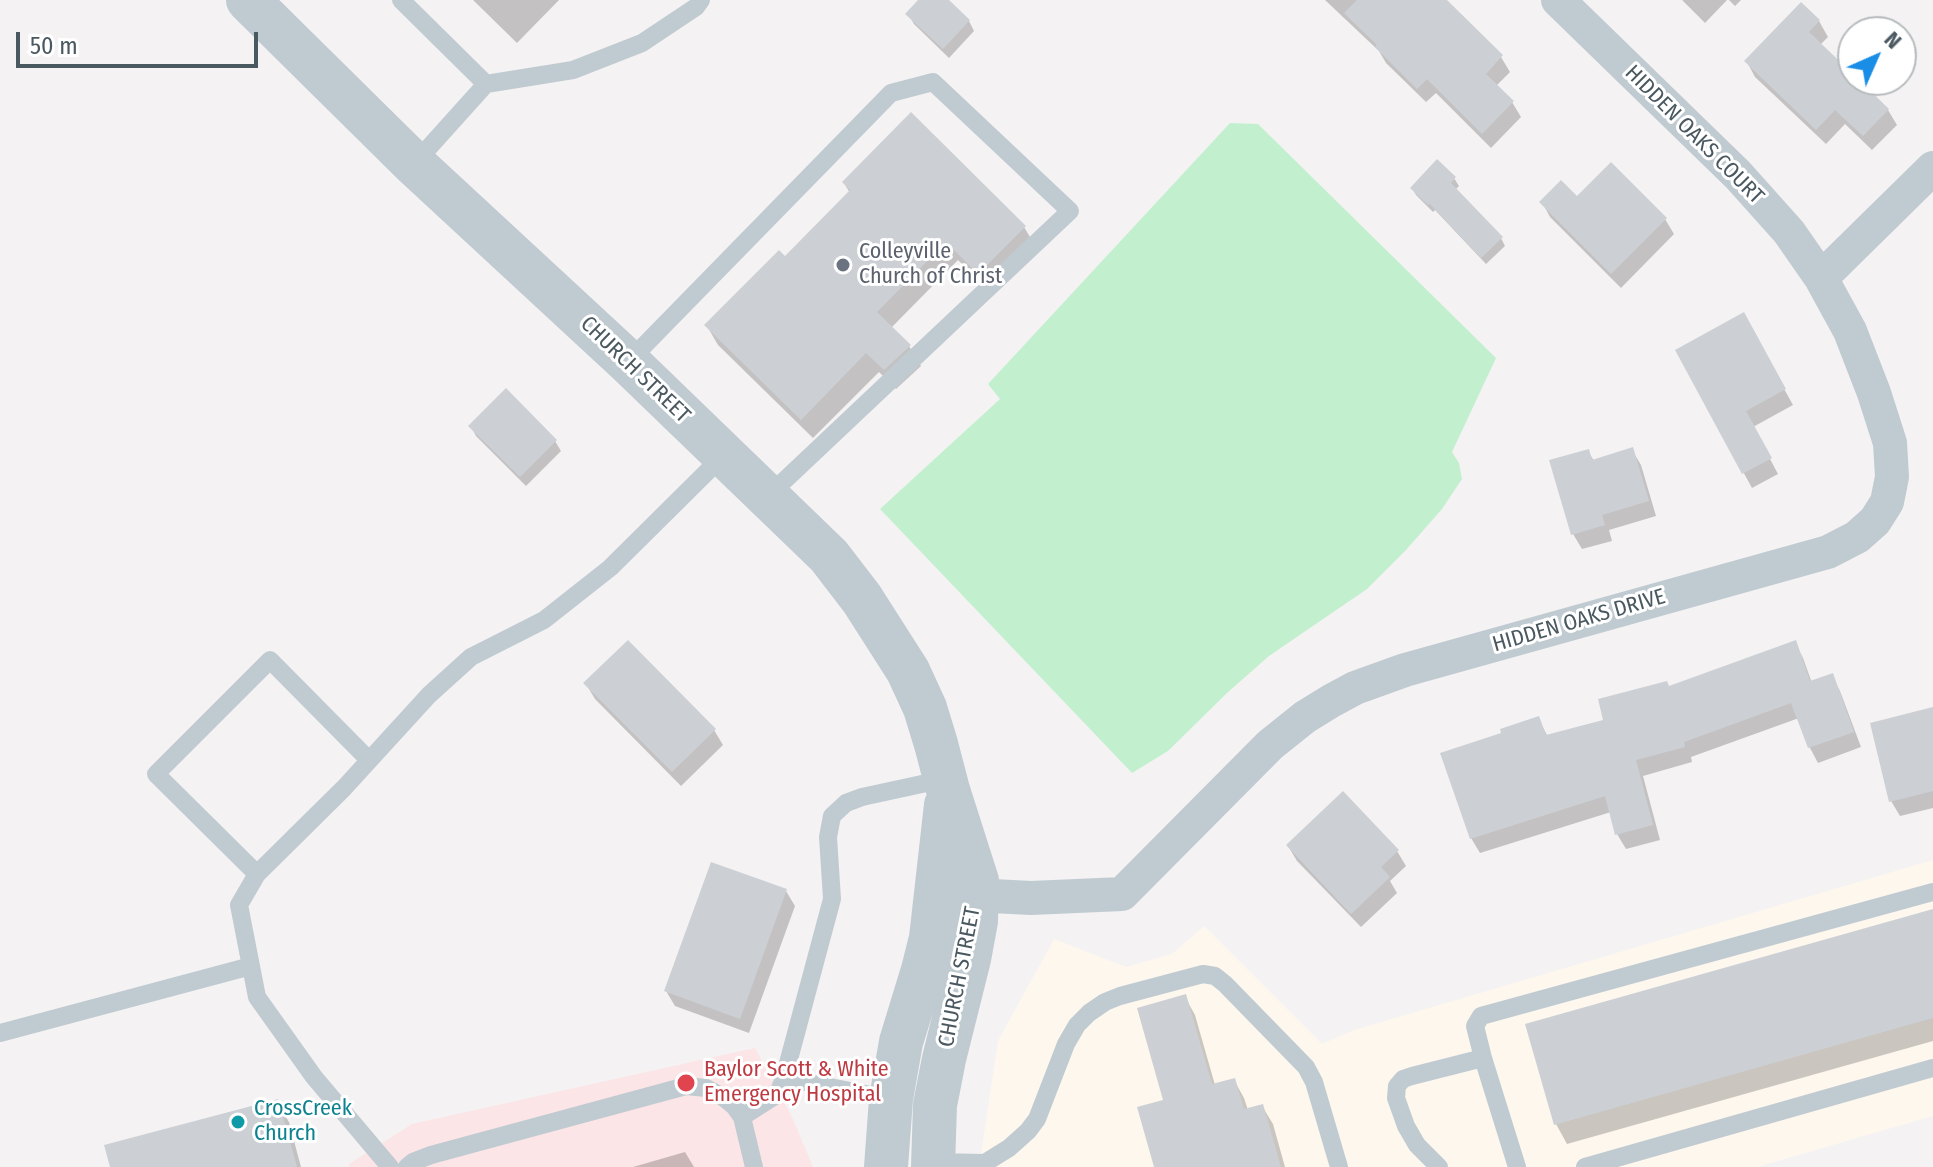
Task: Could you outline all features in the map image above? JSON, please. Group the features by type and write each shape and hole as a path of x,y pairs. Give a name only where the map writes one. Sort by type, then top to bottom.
{"street":[{"name":"CHURCH STREET","path":"248,0 414,164 628,362 829,556 862,599 908,671 925,708 977,881 956,894 931,938 901,1042 891,1099 886,1163"},
{"name":"HIDDEN OAKS COURT","path":"1558,0 1738,175 1789,232 1821,278"},
{"path":"1821,278 1933,168"},
{"name":"HIDDEN OAKS DRIVE","path":"956,894 1031,898 1122,894 1270,745 1305,717 1355,688 1405,670 1828,552 1857,537 1875,521 1887,502 1892,477 1890,443 1850,331 1821,278"},
{"name":"CHURCH STREET","path":"933,1164 935,1105 976,921 956,894"},
{"path":"886,1163 933,1164"}],"lane":[{"path":"401,0 486,84"},
{"path":"414,164 486,84 573,70 642,43 696,7 701,0"},
{"path":"628,362 891,93 933,82 1070,211 768,496"},
{"path":"390,1167 314,1077 257,997 239,905 257,874 344,788 429,695 471,657 544,620 610,568 724,455"},
{"path":"257,874 156,774 270,660 369,760"},
{"path":"742,1117 778,1094 784,1078 832,899 828,837 832,816 846,803 862,797 946,785"},
{"path":"1517,1167 1475,1026 1481,1016 1933,892"},
{"path":"0,1033 251,966"},
{"path":"933,1164 986,1165 1028,1131 1037,1119 1066,1044 1077,1025 1089,1013 1120,996 1203,974 1215,976 1225,984 1306,1067 1314,1082 1339,1167"},
{"path":"1439,1167 1417,1145 1406,1126 1396,1098 1397,1086 1403,1079 1412,1076 1483,1058"},
{"path":"1585,1167 1933,1068"},
{"path":"784,1078 891,1099"},
{"path":"407,1167 431,1155 686,1086 706,1088 734,1106 742,1117 754,1167"}],"shaded area":[{"path":"1933,860 1933,1116 1757,1167 979,1167 998,1041 1054,939 1126,967 1172,954 1204,926 1322,1044 1354,1030"},
{"name":"Baylor Scott & White Emergency Hospital","path":"755,1048 792,1117 813,1167 350,1167 349,1164 412,1124"}],"green space":[{"path":"1230,123 1258,124 1496,358 1452,452 1459,463 1462,479 1442,509 1367,589 1269,656 1168,751 1132,773 880,509 1000,399 988,384"}],"building":[{"path":"918,0 949,0 970,20 943,49 905,14"},
{"path":"1357,0 1447,0 1503,55 1486,74 1514,101 1482,134 1427,79 1417,89 1375,47 1377,45 1344,13"},
{"path":"1801,2 1820,20 1809,32 1837,59 1837,96 1876,96 1889,109 1863,136 1835,110 1816,130 1744,61"},
{"name":"Colleyville Church of Christ","path":"911,112 1026,226 978,274 946,242 877,312 911,345 884,370 866,353 801,420 704,325 779,250 785,256 850,190 842,182"},
{"path":"1437,159 1456,177 1451,183 1503,237 1481,258 1430,204 1410,188"},
{"path":"1611,162 1667,218 1611,274 1539,202 1561,180 1577,196"},
{"path":"1744,312 1786,389 1746,411 1772,458 1742,474 1675,350"},
{"path":"506,388 557,440 520,477 468,426"},
{"path":"1633,447 1649,501 1602,515 1605,525 1571,535 1549,460 1589,449 1592,460"},
{"path":"628,640 716,729 672,772 583,683"},
{"path":"1796,640 1810,681 1833,673 1854,732 1808,748 1791,703 1684,742 1685,747 1636,760 1653,825 1615,835 1605,796 1470,839 1440,753 1501,733 1500,729 1539,716 1546,735 1603,720 1598,699 1667,681 1669,686"},
{"path":"1933,707 1933,791 1889,802 1870,723"},
{"path":"1343,791 1399,850 1381,867 1390,877 1351,914 1286,845"},
{"path":"711,862 787,889 740,1019 664,991"},
{"path":"1933,909 1933,1018 1554,1125 1525,1024"},
{"path":"1186,994 1212,1084 1235,1078 1244,1109 1263,1104 1281,1167 1154,1167 1137,1107 1163,1100 1137,1008"},
{"name":"CrossCreek Church","path":"278,1099 297,1167 110,1167 104,1145"}],"place":[{"name":"Colleyville Church of Christ","path":"843,265"},
{"name":"Baylor Scott & White Emergency Hospital","path":"686,1083"},
{"name":"CrossCreek Church","path":"238,1122"}]}
